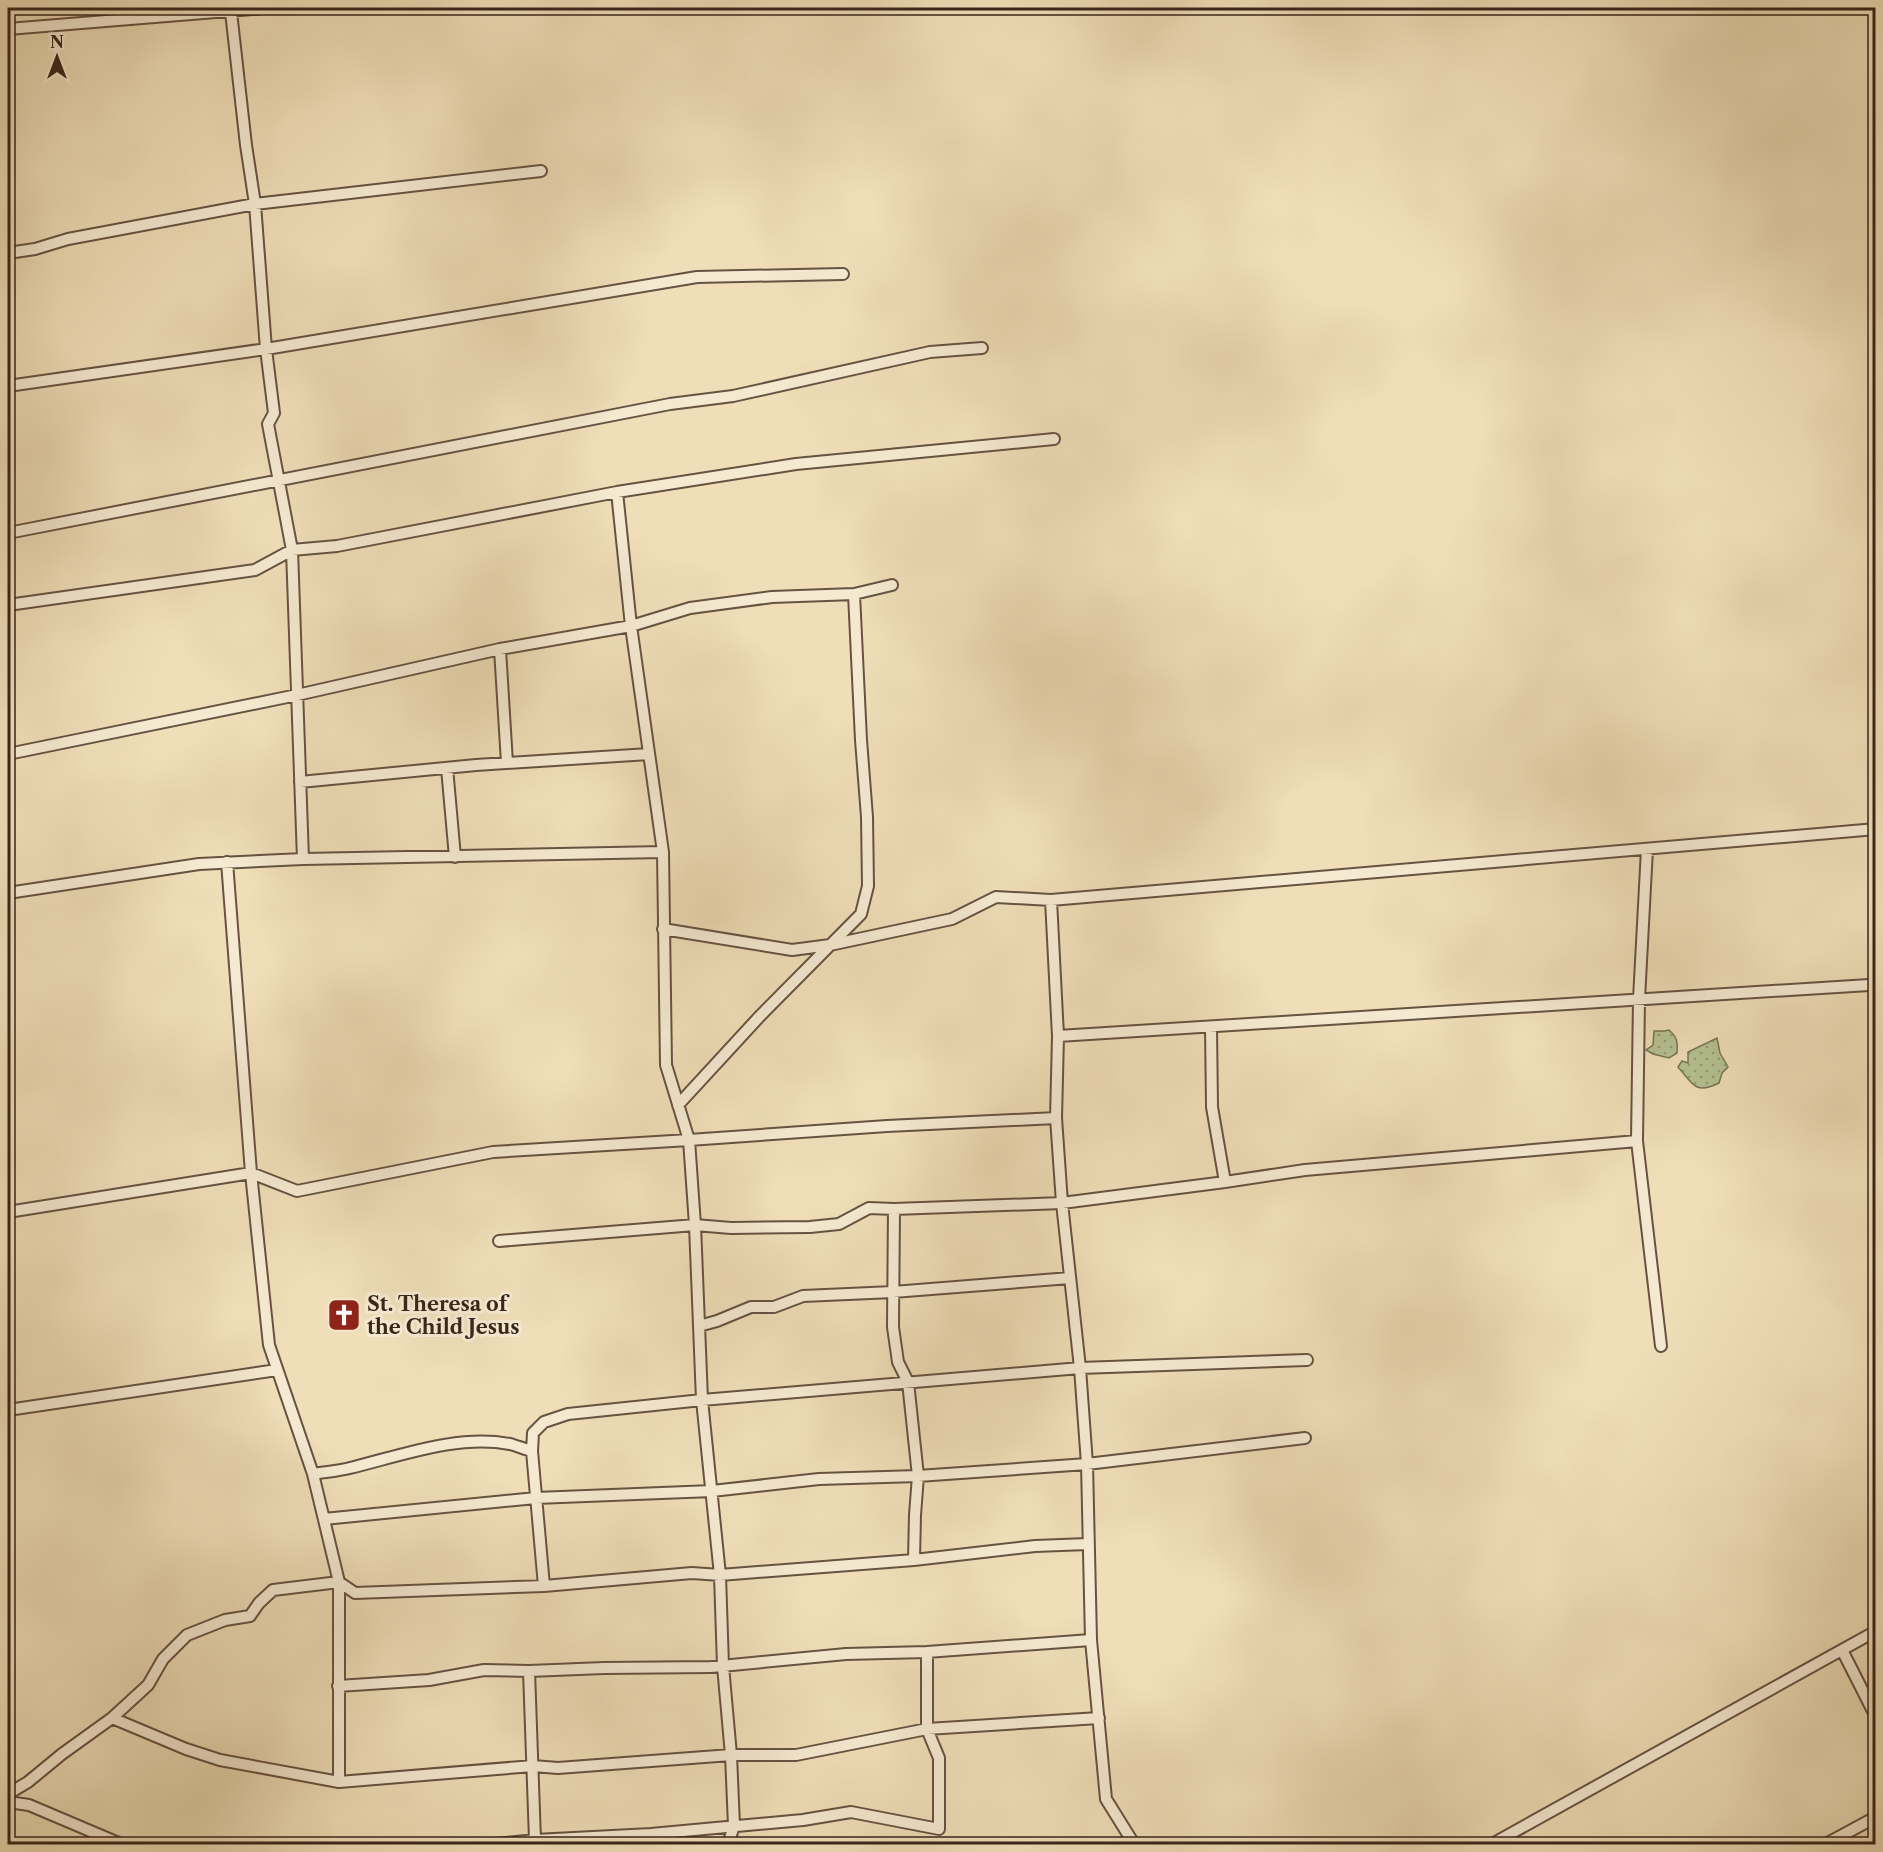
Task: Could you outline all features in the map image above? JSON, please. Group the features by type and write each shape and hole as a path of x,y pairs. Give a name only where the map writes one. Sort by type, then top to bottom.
{"street":[{"path":"8,29 265,8"},
{"path":"231,12 255,204 273,413 268,424 292,550 303,859"},
{"path":"8,253 35,249 68,239 255,204 540,171"},
{"path":"8,386 266,349 698,278 843,274"},
{"path":"8,533 670,404 733,396 930,352 982,348"},
{"path":"8,605 255,570 292,550 337,546 617,492 796,464 1054,439"},
{"path":"617,492 631,626 663,852 666,1065 689,1140 702,1400 720,1575 723,1666 731,1755 734,1826 728,1845"},
{"path":"8,754 297,695 500,650 631,626 690,608 772,597 854,594 892,585"},
{"path":"678,1105 759,1017 861,914 868,886 867,817 854,594"},
{"path":"500,650 507,763"},
{"path":"300,782 507,763 649,754"},
{"path":"447,768 455,857"},
{"path":"663,929 792,950 830,945 952,919 996,897 1051,900 1875,829"},
{"path":"1647,849 1639,999 1637,1141 1661,1346"},
{"path":"8,893 199,864 227,862 663,852"},
{"path":"227,862 251,1173 269,1345 313,1474 339,1582 339,1782"},
{"path":"1051,900 1058,1036 1056,1118 1087,1464 1092,1640 1106,1799 1134,1845"},
{"path":"1058,1036 1869,986"},
{"path":"1211,1027 1212,1107 1225,1182"},
{"path":"8,1212 251,1173 297,1191 493,1152 887,1126 1056,1118"},
{"path":"499,1241 695,1225 731,1228 810,1227 839,1224 869,1208 1062,1203 1305,1170 1637,1141"},
{"path":"894,1209 893,1328 898,1362 908,1382 918,1476 914,1560"},
{"path":"699,1326 751,1307 774,1307 803,1296 893,1292 1070,1278"},
{"path":"544,1586 532,1451 533,1433 544,1422 568,1414 702,1400 1080,1368 1307,1360"},
{"path":"8,1410 277,1370"},
{"path":"324,1519 536,1498 712,1491 819,1479 918,1476 1087,1464 1305,1437"},
{"path":"313,1474 454,1444 481,1442 509,1444 532,1451"},
{"path":"8,1794 28,1782 112,1718 148,1685 163,1659 187,1635 225,1620 250,1616 259,1603 273,1590 339,1582 354,1593 544,1586 692,1573 720,1575 914,1560 1035,1546 1088,1544"},
{"path":"1492,1845 1507,1841 1875,1631"},
{"path":"338,1686 429,1680 484,1670 723,1666 846,1654 927,1652 1092,1640"},
{"path":"1842,1650 1875,1717"},
{"path":"497,1845 535,1840 651,1834 803,1820 851,1812 939,1829 939,1758 927,1729 927,1652"},
{"path":"529,1671 535,1840"},
{"path":"112,1718 186,1749 220,1760 339,1782 532,1766 558,1768 731,1755 796,1755 927,1729 1099,1718"},
{"path":"8,1802 29,1805 121,1845"},
{"path":"1826,1845 1875,1817"}],"green space":[{"path":"1669,1030 1676,1040 1677,1053 1669,1058 1646,1050 1653,1045 1654,1031"},
{"path":"1717,1038 1720,1053 1728,1067 1722,1073 1719,1083 1699,1088 1691,1083 1678,1067 1682,1061 1688,1063 1688,1052"}],"place":[{"name":"St. Theresa of the Child Jesus","path":"344,1315"}]}
